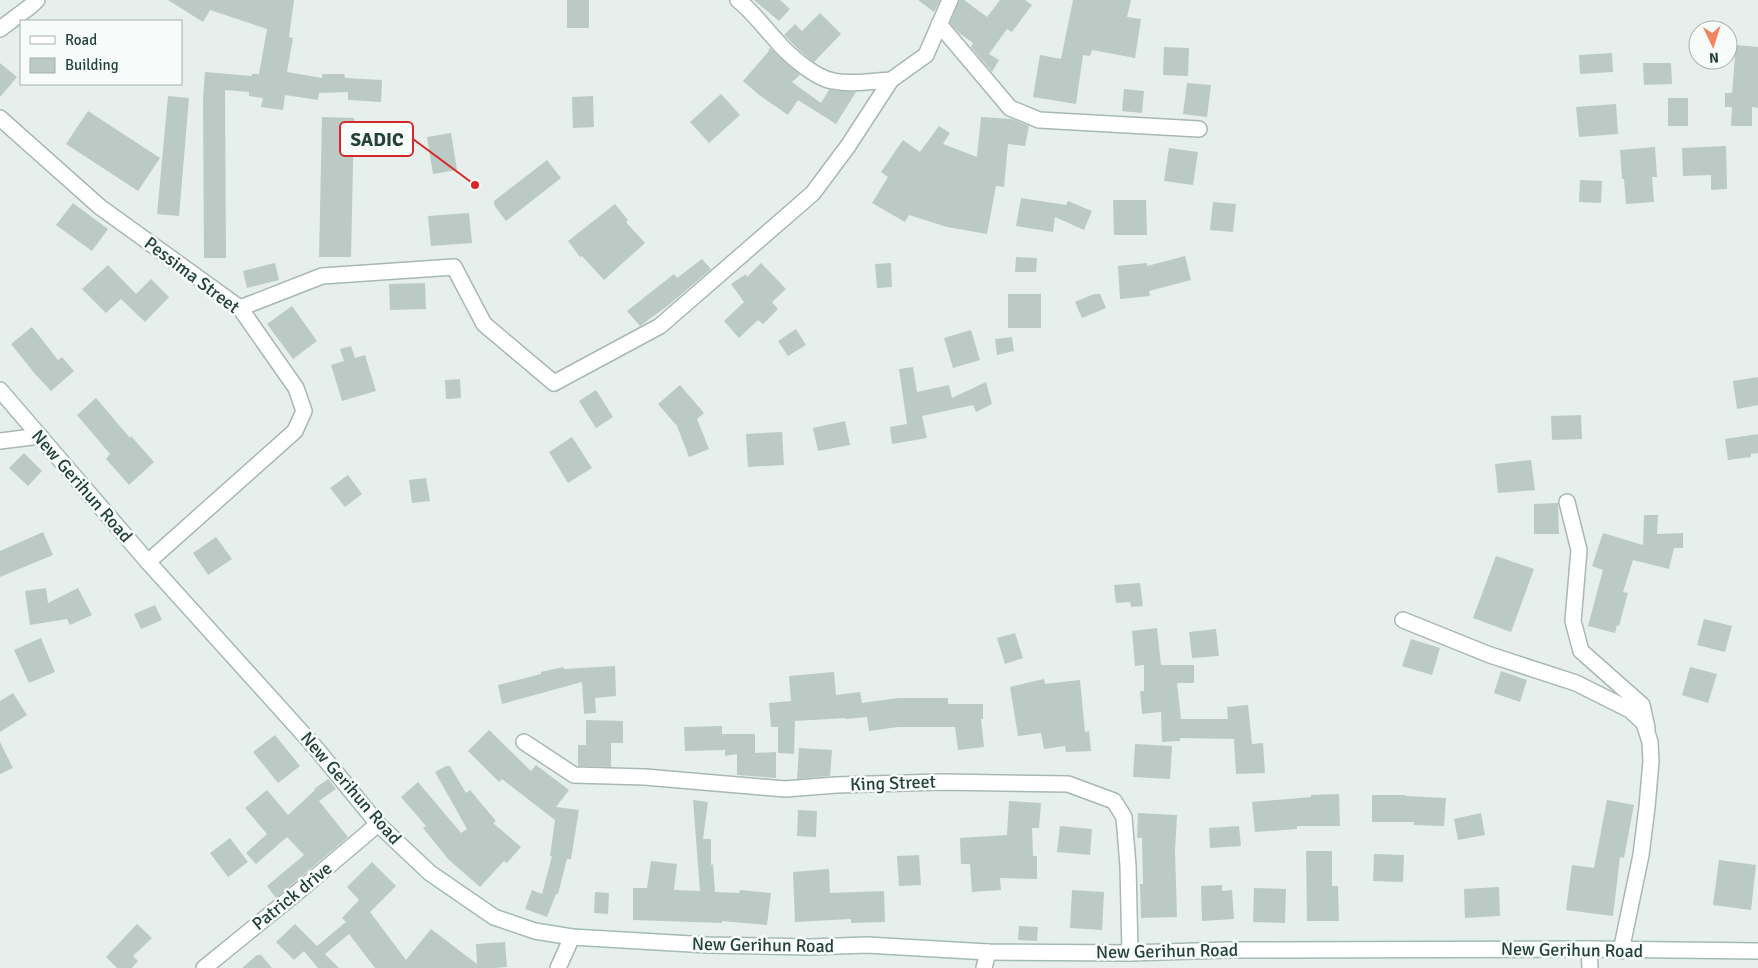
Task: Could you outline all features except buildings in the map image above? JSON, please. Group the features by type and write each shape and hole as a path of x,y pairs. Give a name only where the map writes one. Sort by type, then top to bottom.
{"street":[{"path":"0,29 36,0"},
{"path":"738,0 745,5 777,42 810,71 832,81 850,83 891,80"},
{"path":"240,308 322,276 454,267 484,324 554,383 660,326 813,193 848,146 891,80 926,56 950,0"},
{"path":"939,24 1010,108 1039,120 1199,129"},
{"name":"Pessima Street","path":"0,118 100,207 240,308 296,388 304,410 295,432 148,562"},
{"name":"New Gerihun Road","path":"0,390 148,562 315,747 378,824 430,873 494,917 536,931 572,937 708,945 810,947 867,945 988,952 1130,953 1227,950 1588,949 1758,952"},
{"path":"0,441 40,436"},
{"path":"1567,502 1579,550 1573,621 1582,651 1642,704 1650,742 1651,761 1641,855 1620,951"},
{"path":"1403,620 1490,655 1576,682 1630,710 1644,723 1650,742"},
{"name":"King Street","path":"524,742 574,775 645,777 785,789 836,785 941,782 1068,784 1114,801 1124,817 1128,866 1130,953"},
{"name":"Patrick drive","path":"204,968 378,824"},
{"path":"558,968 572,937"},
{"path":"1588,949 1590,968"},
{"path":"984,968 988,952"}],"place":[{"name":"SADIC","path":"475,185"}]}
